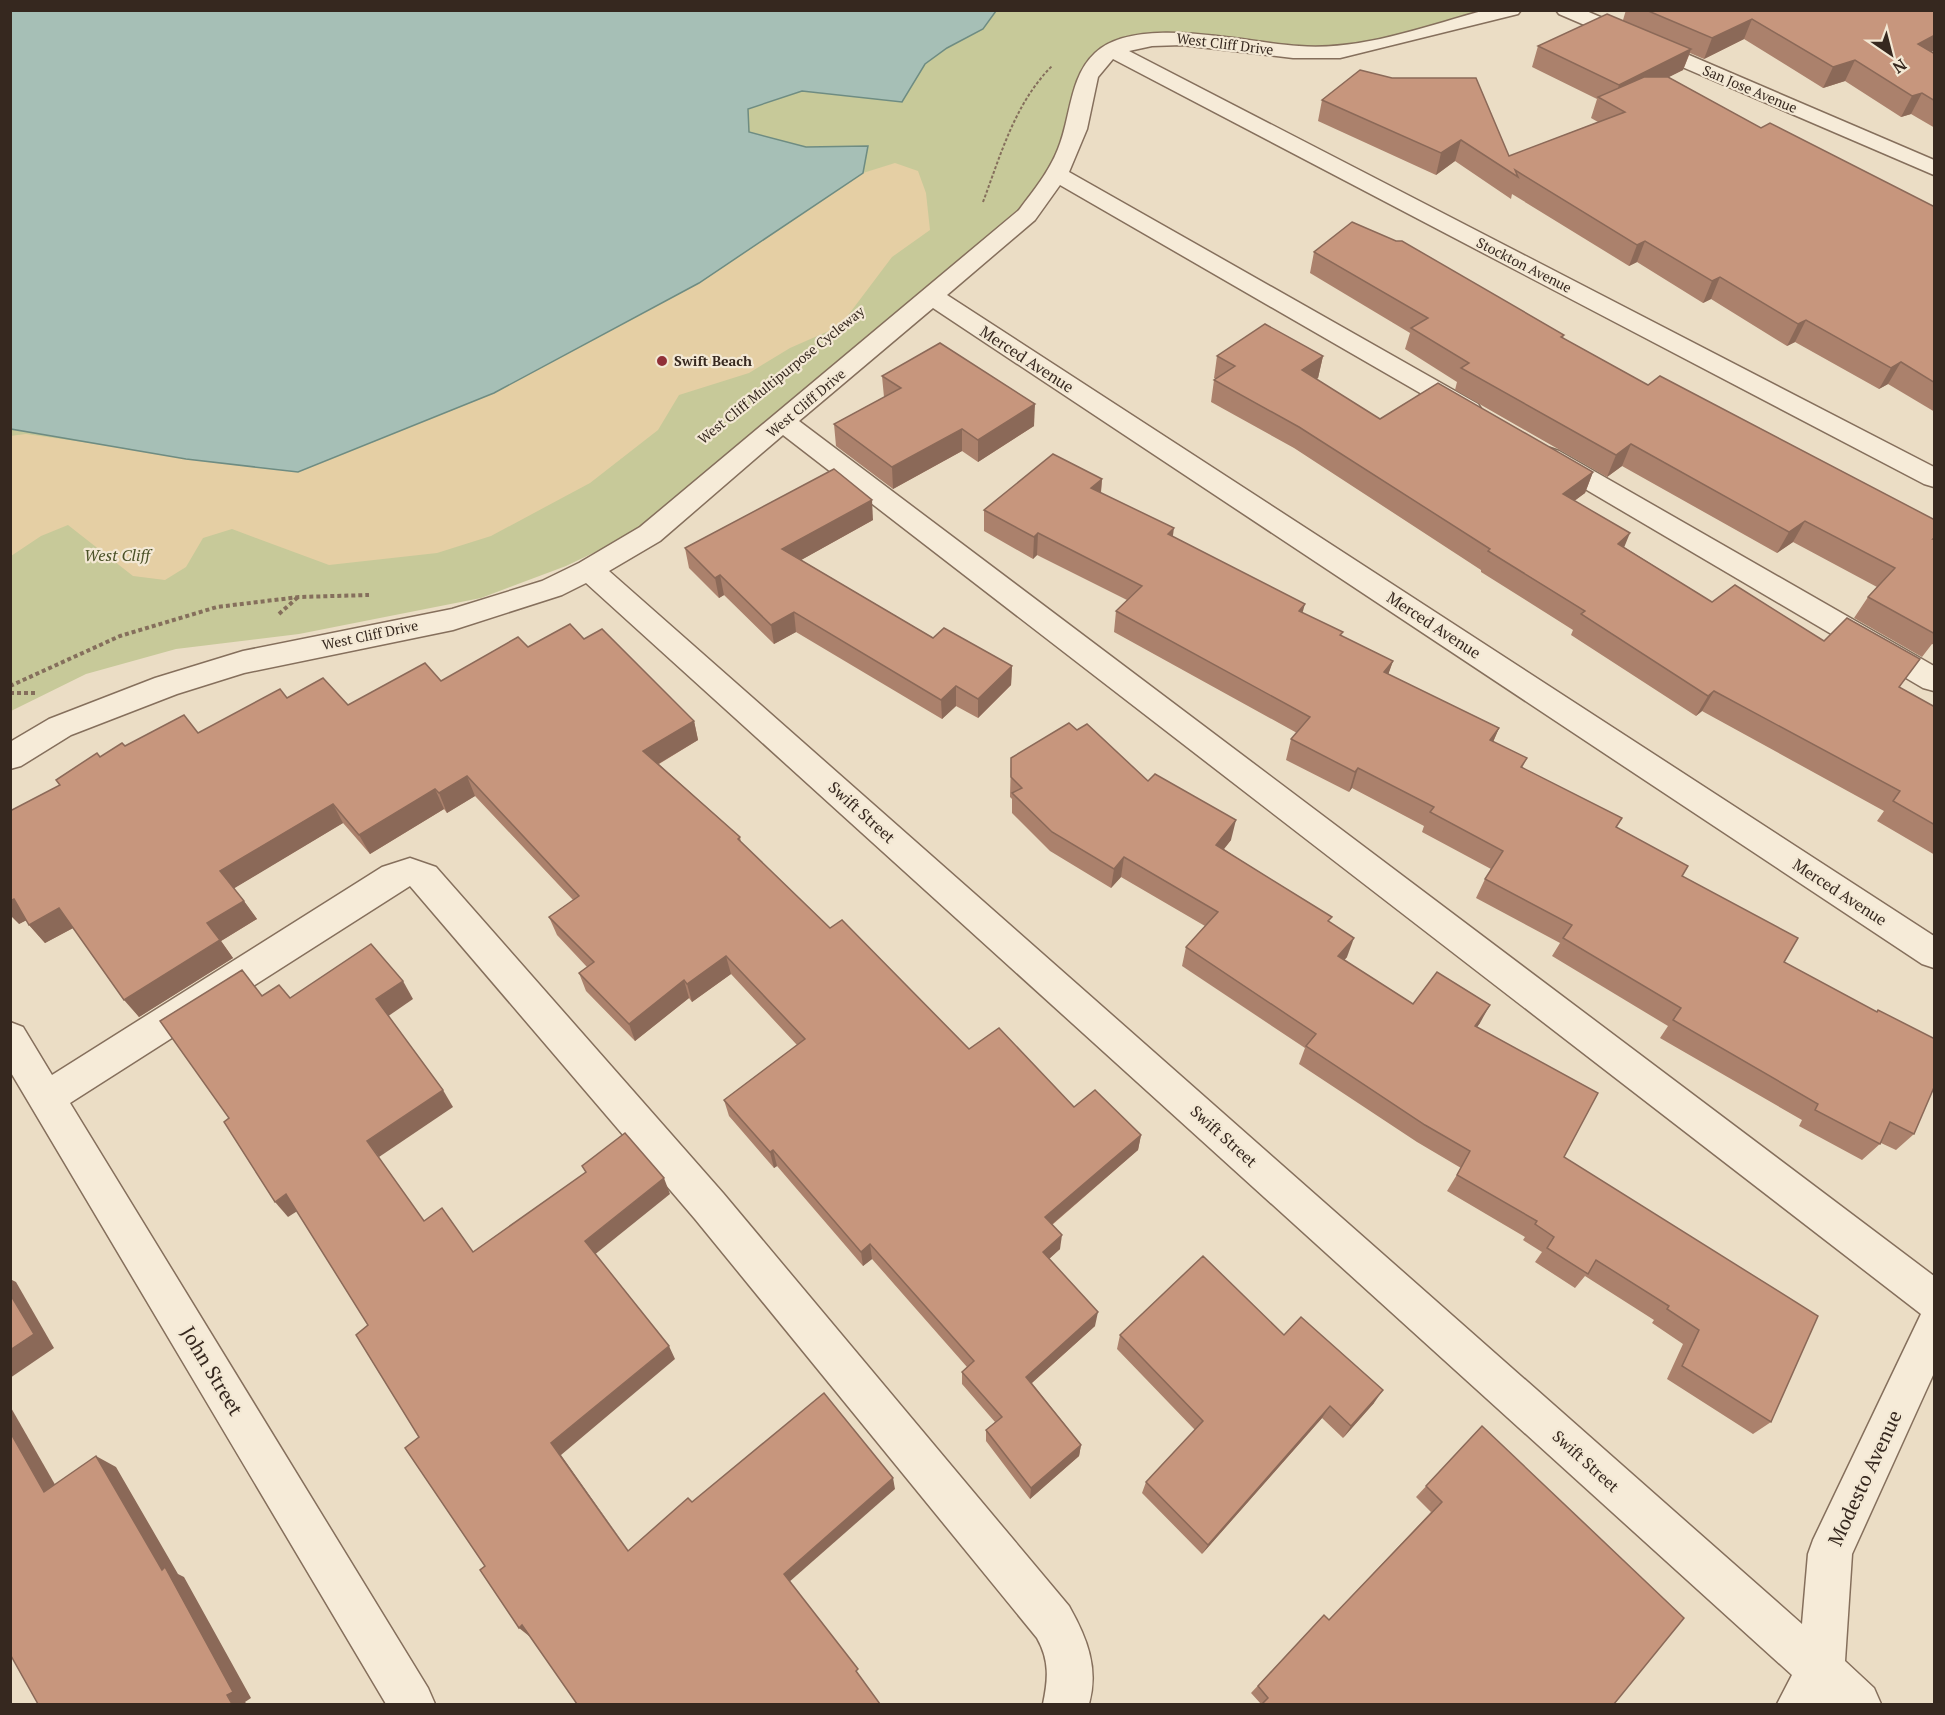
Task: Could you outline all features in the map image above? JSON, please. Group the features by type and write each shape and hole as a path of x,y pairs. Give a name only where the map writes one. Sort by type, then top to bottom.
{"street":[{"name":"West Cliff Drive","path":"10,757 60,727 166,686 243,662 453,619 552,588 589,570 650,534 1028,215 1057,174 1072,143 1087,76 1098,62 1113,51 1136,43 1167,38 1292,52 1334,53 1356,50 1511,10"},
{"name":"San Jose Avenue","path":"1566,10 1935,168"},
{"name":"Stockton Avenue","path":"1113,51 1935,478"},
{"path":"1057,174 1487,421"},
{"name":"Merced Avenue","path":"933,297 1935,954"},
{"path":"783,422 1935,1300"},
{"path":"1528,444 1935,680"},
{"name":"Swift Street","path":"589,570 1811,1688 1858,1704"},
{"path":"48,1097 394,877 410,872 424,877 709,1206 1053,1622 1068,1647 1072,1684 1066,1704"},
{"name":"John Street","path":"10,1038 48,1097 412,1704"},
{"name":"Modesto Avenue","path":"1811,1688 1830,1554 1935,1329"}],"path":[{"path":"980,207 1025,101 1042,74 1058,61"},
{"path":"10,686 120,636 217,607 299,597 369,595"}],"green space":[{"name":"West Cliff","path":"996,11 1506,11 1319,54 1175,39 1097,52 1085,63 1081,73 1083,88 1053,175 970,263 633,534 566,566 481,598 299,634 176,649 86,674 11,711 10,429 186,459 298,472 494,393 699,283 868,146 805,147 749,132 748,109 802,91 902,102 925,64 947,48 983,29"}],"sand":[{"name":"Swift Beach","path":"895,163 918,171 926,193 930,230 892,257 840,326 790,348 749,373 679,395 658,430 590,483 491,536 437,553 329,565 232,529 203,538 186,567 165,580 133,576 68,525 41,536 11,556 10,436 26,434 298,472 699,283 863,173"}],"water":[{"path":"10,11 996,11 983,29 947,48 925,64 902,102 802,91 748,109 749,132 806,147 868,146 863,173 699,283 494,393 298,472 186,459 11,429"}],"building":[{"path":"1646,10 1931,10 1935,12 1935,35 1918,44 1935,54 1935,101 1922,93 1912,96 1855,60 1833,67 1752,19 1712,38"},
{"path":"1607,14 1691,49 1619,85 1538,46"},
{"path":"1360,70 1392,78 1476,78 1509,156 1625,112 1598,97 1644,77 1668,77 1761,128 1770,123 1935,207 1935,383 1901,362 1891,368 1806,320 1798,324 1720,277 1712,281 1645,241 1637,245 1515,170 1518,177 1461,140 1441,153 1322,100"},
{"path":"1352,222 1396,241 1402,241 1564,335 1561,337 1648,385 1660,376 1935,520 1933,539 1935,539 1935,634 1868,597 1895,568 1805,521 1789,532 1631,444 1616,455 1461,368 1469,363 1411,328 1428,318 1314,252"},
{"path":"1265,324 1323,356 1302,370 1380,419 1438,383 1593,472 1563,494 1630,533 1618,544 1712,602 1735,585 1824,641 1847,618 1920,659 1899,687 1935,707 1935,825 1893,801 1900,791 1714,691 1708,696 1581,614 1585,611 1488,551 1490,549 1299,427 1214,380 1235,366 1217,356"},
{"path":"940,343 1035,404 978,440 962,429 892,467 834,424 901,388 882,376"},
{"path":"1053,454 1102,479 1091,488 1174,528 1168,534 1305,604 1299,611 1343,632 1340,635 1393,661 1384,672 1499,728 1490,740 1527,758 1521,767 1622,818 1616,827 1688,866 1682,876 1798,938 1784,962 1877,1012 1878,1010 1935,1039 1935,1085 1914,1134 1890,1122 1880,1144 1815,1110 1818,1104 1673,1020 1681,1008 1563,938 1572,925 1485,879 1503,851 1430,812 1434,807 1358,768 1355,772 1291,739 1310,717 1116,611 1142,586 1038,533 1034,537 984,510"},
{"path":"834,469 872,500 782,549 933,638 944,628 1012,666 978,699 956,686 941,700 794,612 771,625 720,575 715,578 685,548"},
{"path":"570,624 584,639 602,629 694,721 643,751 740,837 738,839 830,928 842,920 969,1049 999,1028 1074,1107 1095,1090 1141,1135 1045,1217 1062,1235 1043,1252 1098,1312 1026,1377 1081,1445 1031,1488 986,1430 1002,1417 962,1372 974,1361 870,1244 861,1252 773,1150 770,1152 724,1100 805,1039 726,956 687,984 684,980 629,1024 579,973 594,962 549,917 579,896 467,776 439,793 435,789 359,835 333,804 220,871 244,901 207,923 220,940 124,1000 59,908 29,925 14,899 10,901 10,811 60,785 56,780 97,753 100,757 122,743 125,746 184,715 198,733 280,689 287,698 323,678 348,705 425,663 441,681 518,637 528,647"},
{"path":"1069,723 1077,730 1087,724 1148,781 1155,774 1236,820 1216,845 1332,917 1328,921 1354,938 1338,956 1413,1004 1437,972 1490,1005 1475,1026 1598,1093 1564,1157 1818,1316 1771,1422 1682,1366 1699,1330 1667,1309 1669,1306 1596,1260 1588,1274 1547,1248 1554,1237 1535,1224 1537,1221 1457,1175 1470,1151 1425,1125 1306,1046 1316,1034 1186,947 1218,912 1124,857 1114,869 1052,832 1012,793 1022,788 1011,777 1011,758"},
{"path":"371,944 403,981 376,999 443,1090 367,1141 424,1221 442,1208 473,1252 586,1172 582,1166 625,1133 664,1178 585,1241 669,1346 551,1443 628,1551 688,1498 692,1502 824,1393 893,1478 784,1574 858,1669 856,1671 880,1704 577,1704 522,1625 519,1628 480,1570 485,1566 405,1448 419,1437 356,1335 368,1325 286,1194 275,1202 224,1122 229,1118 160,1021 242,970 262,996 279,985 290,998"},
{"path":"1203,1256 1284,1335 1301,1317 1383,1390 1351,1426 1330,1406 1208,1545 1146,1482 1203,1421 1120,1335"},
{"path":"10,1294 34,1334 10,1350"},
{"path":"1482,1426 1684,1618 1614,1704 1262,1704 1268,1698 1258,1686 1324,1615 1329,1620 1442,1502 1426,1486"},
{"path":"10,1432 44,1492 96,1456 162,1570 165,1567 233,1692 227,1695 232,1704 38,1704 10,1654"}],"place":[{"name":"Swift Beach","path":"662,361"}]}
